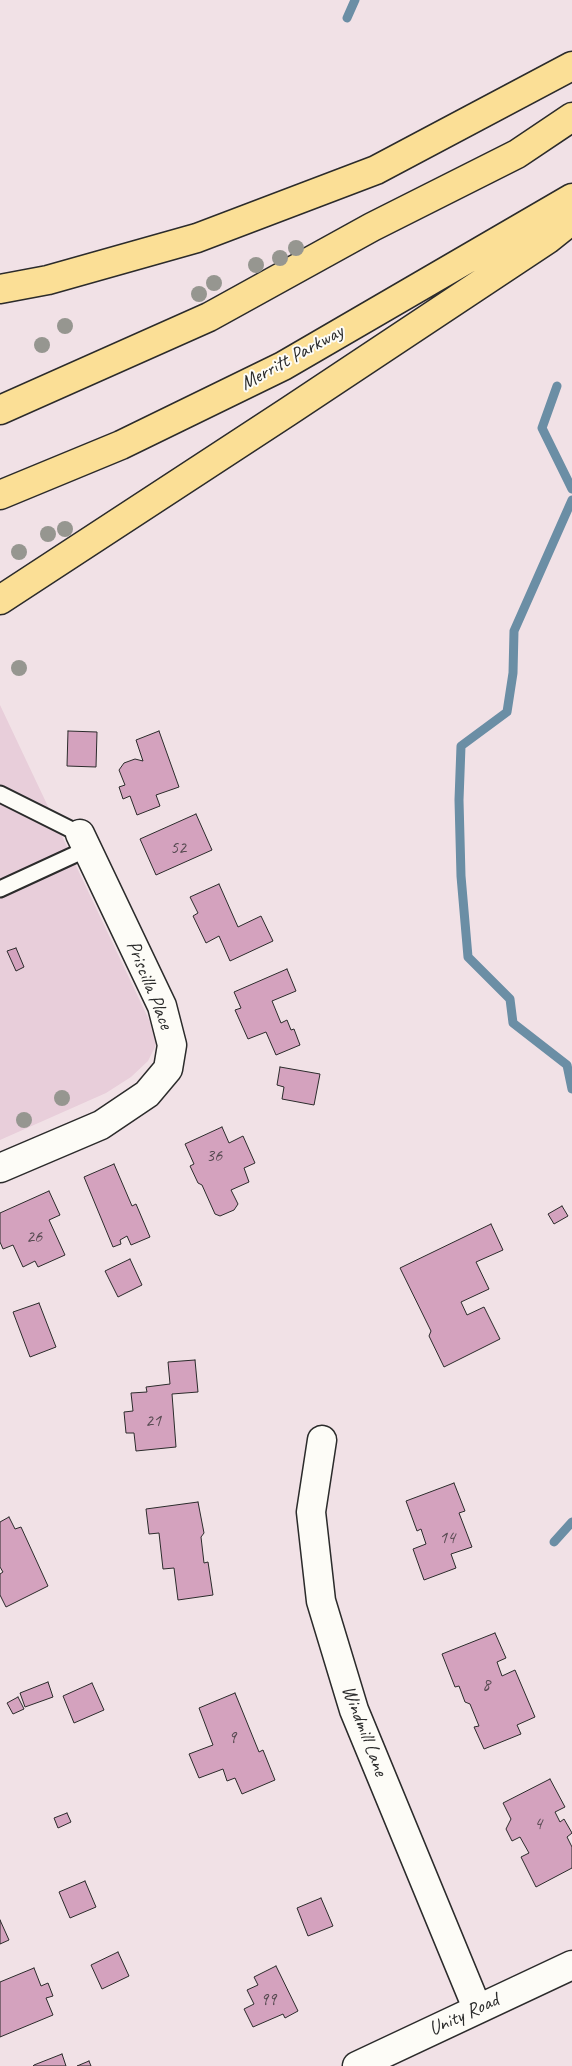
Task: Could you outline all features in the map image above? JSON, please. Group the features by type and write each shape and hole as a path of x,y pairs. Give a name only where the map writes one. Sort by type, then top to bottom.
{"highway":[{"path":"0,289 48,280 197,238 376,170 572,66"},
{"path":"0,410 209,317 372,228 517,154 572,117"},
{"name":"Merritt Parkway","path":"0,496 121,445 283,366 572,198"},
{"path":"0,600 330,384 548,239 572,220"}],"street":[{"name":"Priscilla Place","path":"0,1168 101,1125 147,1094 168,1069 172,1045 162,1006 84,841"},
{"name":"Windmill Lane","path":"322,1440 311,1512 321,1601 354,1710 477,2008"},
{"name":"Unity Road","path":"357,2066 572,1965"}],"lane":[{"path":"0,794 84,841"},
{"path":"0,889 84,841"}],"shaded area":[{"path":"0,705 150,1022 156,1045 148,1061 131,1077 106,1093 0,1140"}],"building":[{"path":"68,731 97,732 96,767 67,766"},
{"path":"159,731 179,787 156,795 160,806 137,815 130,796 123,799 119,787 125,785 119,770 124,763 135,759 143,761 136,740"},
{"path":"196,814 212,850 156,875 140,839"},
{"path":"219,884 238,927 261,916 273,941 230,961 219,936 206,943 193,916 198,913 190,897"},
{"path":"16,948 24,967 16,971 7,951"},
{"path":"287,969 296,991 272,1001 281,1023 287,1020 291,1030 294,1029 300,1045 276,1055 266,1032 248,1039 235,1010 241,1008 234,992"},
{"path":"280,1067 320,1074 314,1105 282,1099 284,1087 277,1085"},
{"path":"222,1127 229,1143 243,1136 255,1163 244,1168 249,1182 231,1190 238,1204 234,1210 220,1216 215,1214 202,1185 198,1183 190,1166 194,1164 185,1144"},
{"path":"114,1164 132,1206 136,1204 150,1237 131,1245 127,1236 120,1240 121,1244 113,1247 84,1177"},
{"path":"49,1191 60,1215 49,1220 65,1255 38,1267 35,1261 23,1267 13,1245 3,1249 0,1242 0,1213"},
{"path":"562,1206 568,1216 554,1224 548,1214"},
{"path":"491,1224 503,1250 476,1262 489,1289 461,1302 467,1315 484,1307 500,1339 444,1367 429,1336 431,1331 400,1268"},
{"path":"130,1259 142,1285 118,1297 105,1271"},
{"path":"39,1303 56,1347 30,1357 13,1312"},
{"path":"195,1360 198,1392 172,1394 176,1447 136,1451 134,1433 126,1433 124,1412 133,1411 131,1393 147,1392 146,1387 170,1384 168,1362"},
{"path":"454,1483 465,1511 459,1513 472,1547 451,1554 456,1568 424,1580 413,1549 426,1544 421,1529 417,1531 406,1501"},
{"path":"198,1502 204,1533 201,1537 204,1563 208,1562 213,1595 178,1600 174,1568 163,1569 159,1533 149,1534 146,1509"},
{"path":"9,1517 15,1529 21,1527 48,1586 6,1607 0,1595 0,1574 3,1572 0,1567 0,1522"},
{"path":"495,1633 506,1658 497,1662 502,1676 515,1670 535,1717 517,1725 521,1734 484,1749 474,1727 479,1726 470,1704 465,1702 459,1686 455,1687 442,1654"},
{"path":"48,1682 53,1697 25,1707 20,1693"},
{"path":"92,1683 104,1710 74,1723 63,1696"},
{"path":"235,1693 259,1752 263,1750 275,1780 242,1794 235,1778 227,1781 223,1769 199,1778 189,1754 213,1745 199,1708"},
{"path":"18,1697 24,1709 13,1714 7,1703"},
{"path":"550,1779 565,1807 555,1812 560,1822 564,1819 572,1833 567,1837 572,1847 572,1868 536,1887 521,1857 529,1853 520,1837 512,1841 506,1829 511,1819 503,1803"},
{"path":"67,1813 71,1822 58,1828 54,1818"},
{"path":"85,1881 96,1907 70,1918 59,1892"},
{"path":"321,1898 333,1926 308,1936 297,1908"},
{"path":"0,1920 9,1940 0,1944"},
{"path":"118,1952 129,1976 102,1989 91,1965"},
{"path":"276,1966 298,2011 285,2018 283,2014 253,2027 244,2009 254,2004 247,1990 258,1985 254,1977"},
{"path":"34,1968 41,1986 48,1983 53,1996 46,1998 53,2015 0,2037 0,1982"},
{"path":"62,2054 66,2066 33,2066 34,2065"},
{"path":"89,2061 91,2066 77,2066"}],"waterway":[{"path":"347,18 355,0"},
{"path":"557,386 542,428 572,489"},
{"path":"572,500 514,631 513,673 507,712 461,746 459,800 461,876 468,957 510,999 513,1023 567,1065 572,1089"},
{"path":"554,1542 572,1522"}]}
